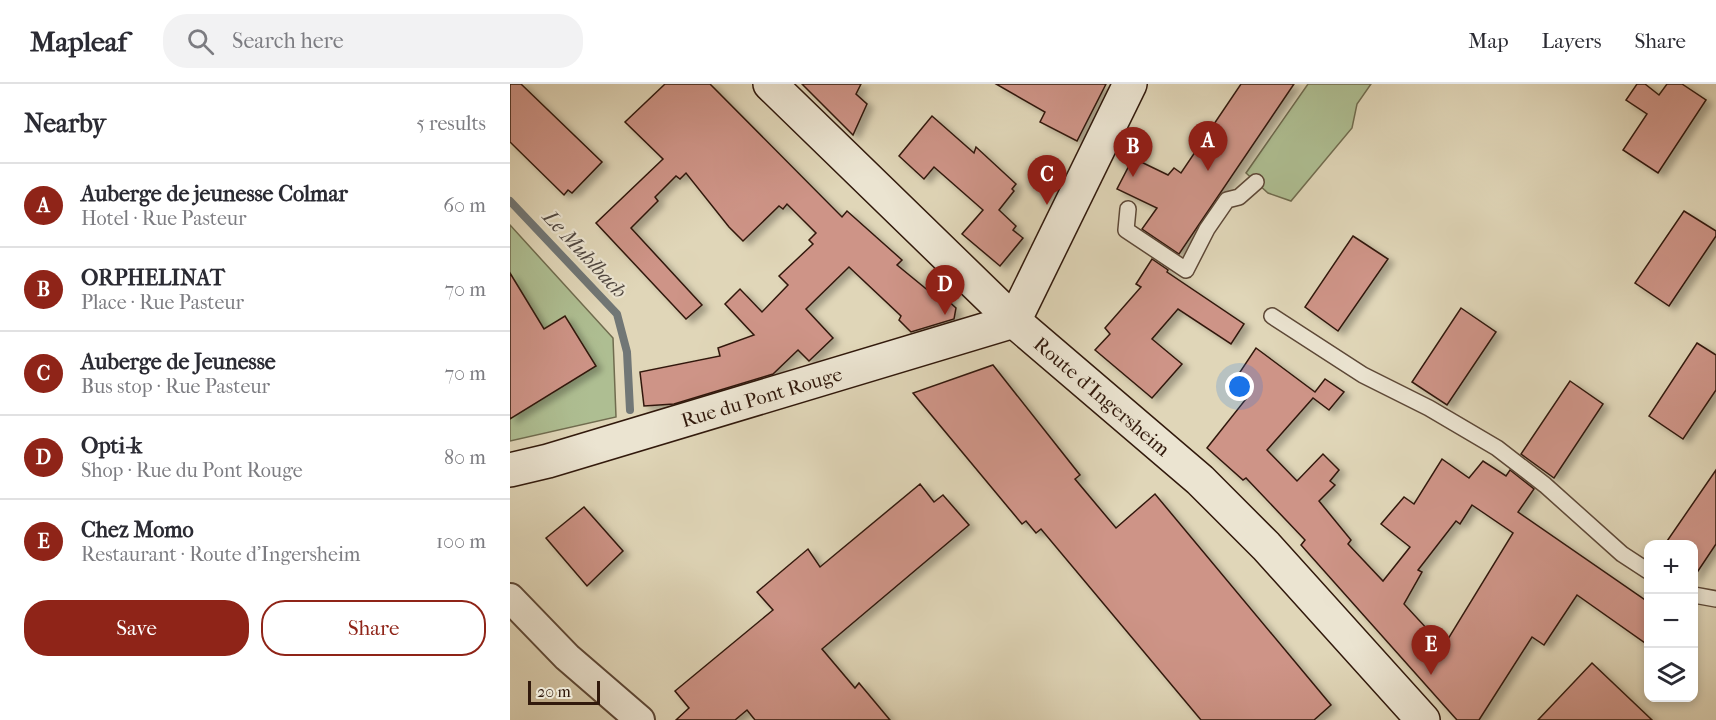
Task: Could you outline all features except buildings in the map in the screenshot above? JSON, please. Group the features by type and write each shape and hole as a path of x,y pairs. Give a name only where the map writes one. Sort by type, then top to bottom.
{"main road":[{"name":"Route d'Ingersheim","path":"770,84 1014,321 1200,480 1282,563 1423,720"},
{"path":"1014,321 1130,84"},
{"name":"Rue du Pont Rouge","path":"510,470 548,461 1014,321"}],"street":[{"path":"510,598 567,657 640,720"}],"lane":[{"path":"1128,209 1126,230 1186,270 1207,230 1227,200 1239,198 1256,182"},
{"path":"1272,316 1363,375 1429,408 1497,448 1545,485 1622,554 1644,568"},
{"path":"1698,596 1716,599"}],"green space":[{"path":"1308,84 1371,84 1357,104 1352,128 1291,201 1268,193 1246,173"},
{"path":"510,225 613,338 616,417 510,441"}],"waterway":[{"name":"Le Muhlbach","path":"510,201 617,314 627,352 630,410"}],"place":[{"name":"Auberge de jeunesse Colmar","path":"1208,171"},
{"name":"ORPHELINAT","path":"1133,177"},
{"name":"Auberge de Jeunesse","path":"1047,205"},
{"name":"Opti-k","path":"945,315"},
{"name":"Chez Momo","path":"1431,675"}]}
